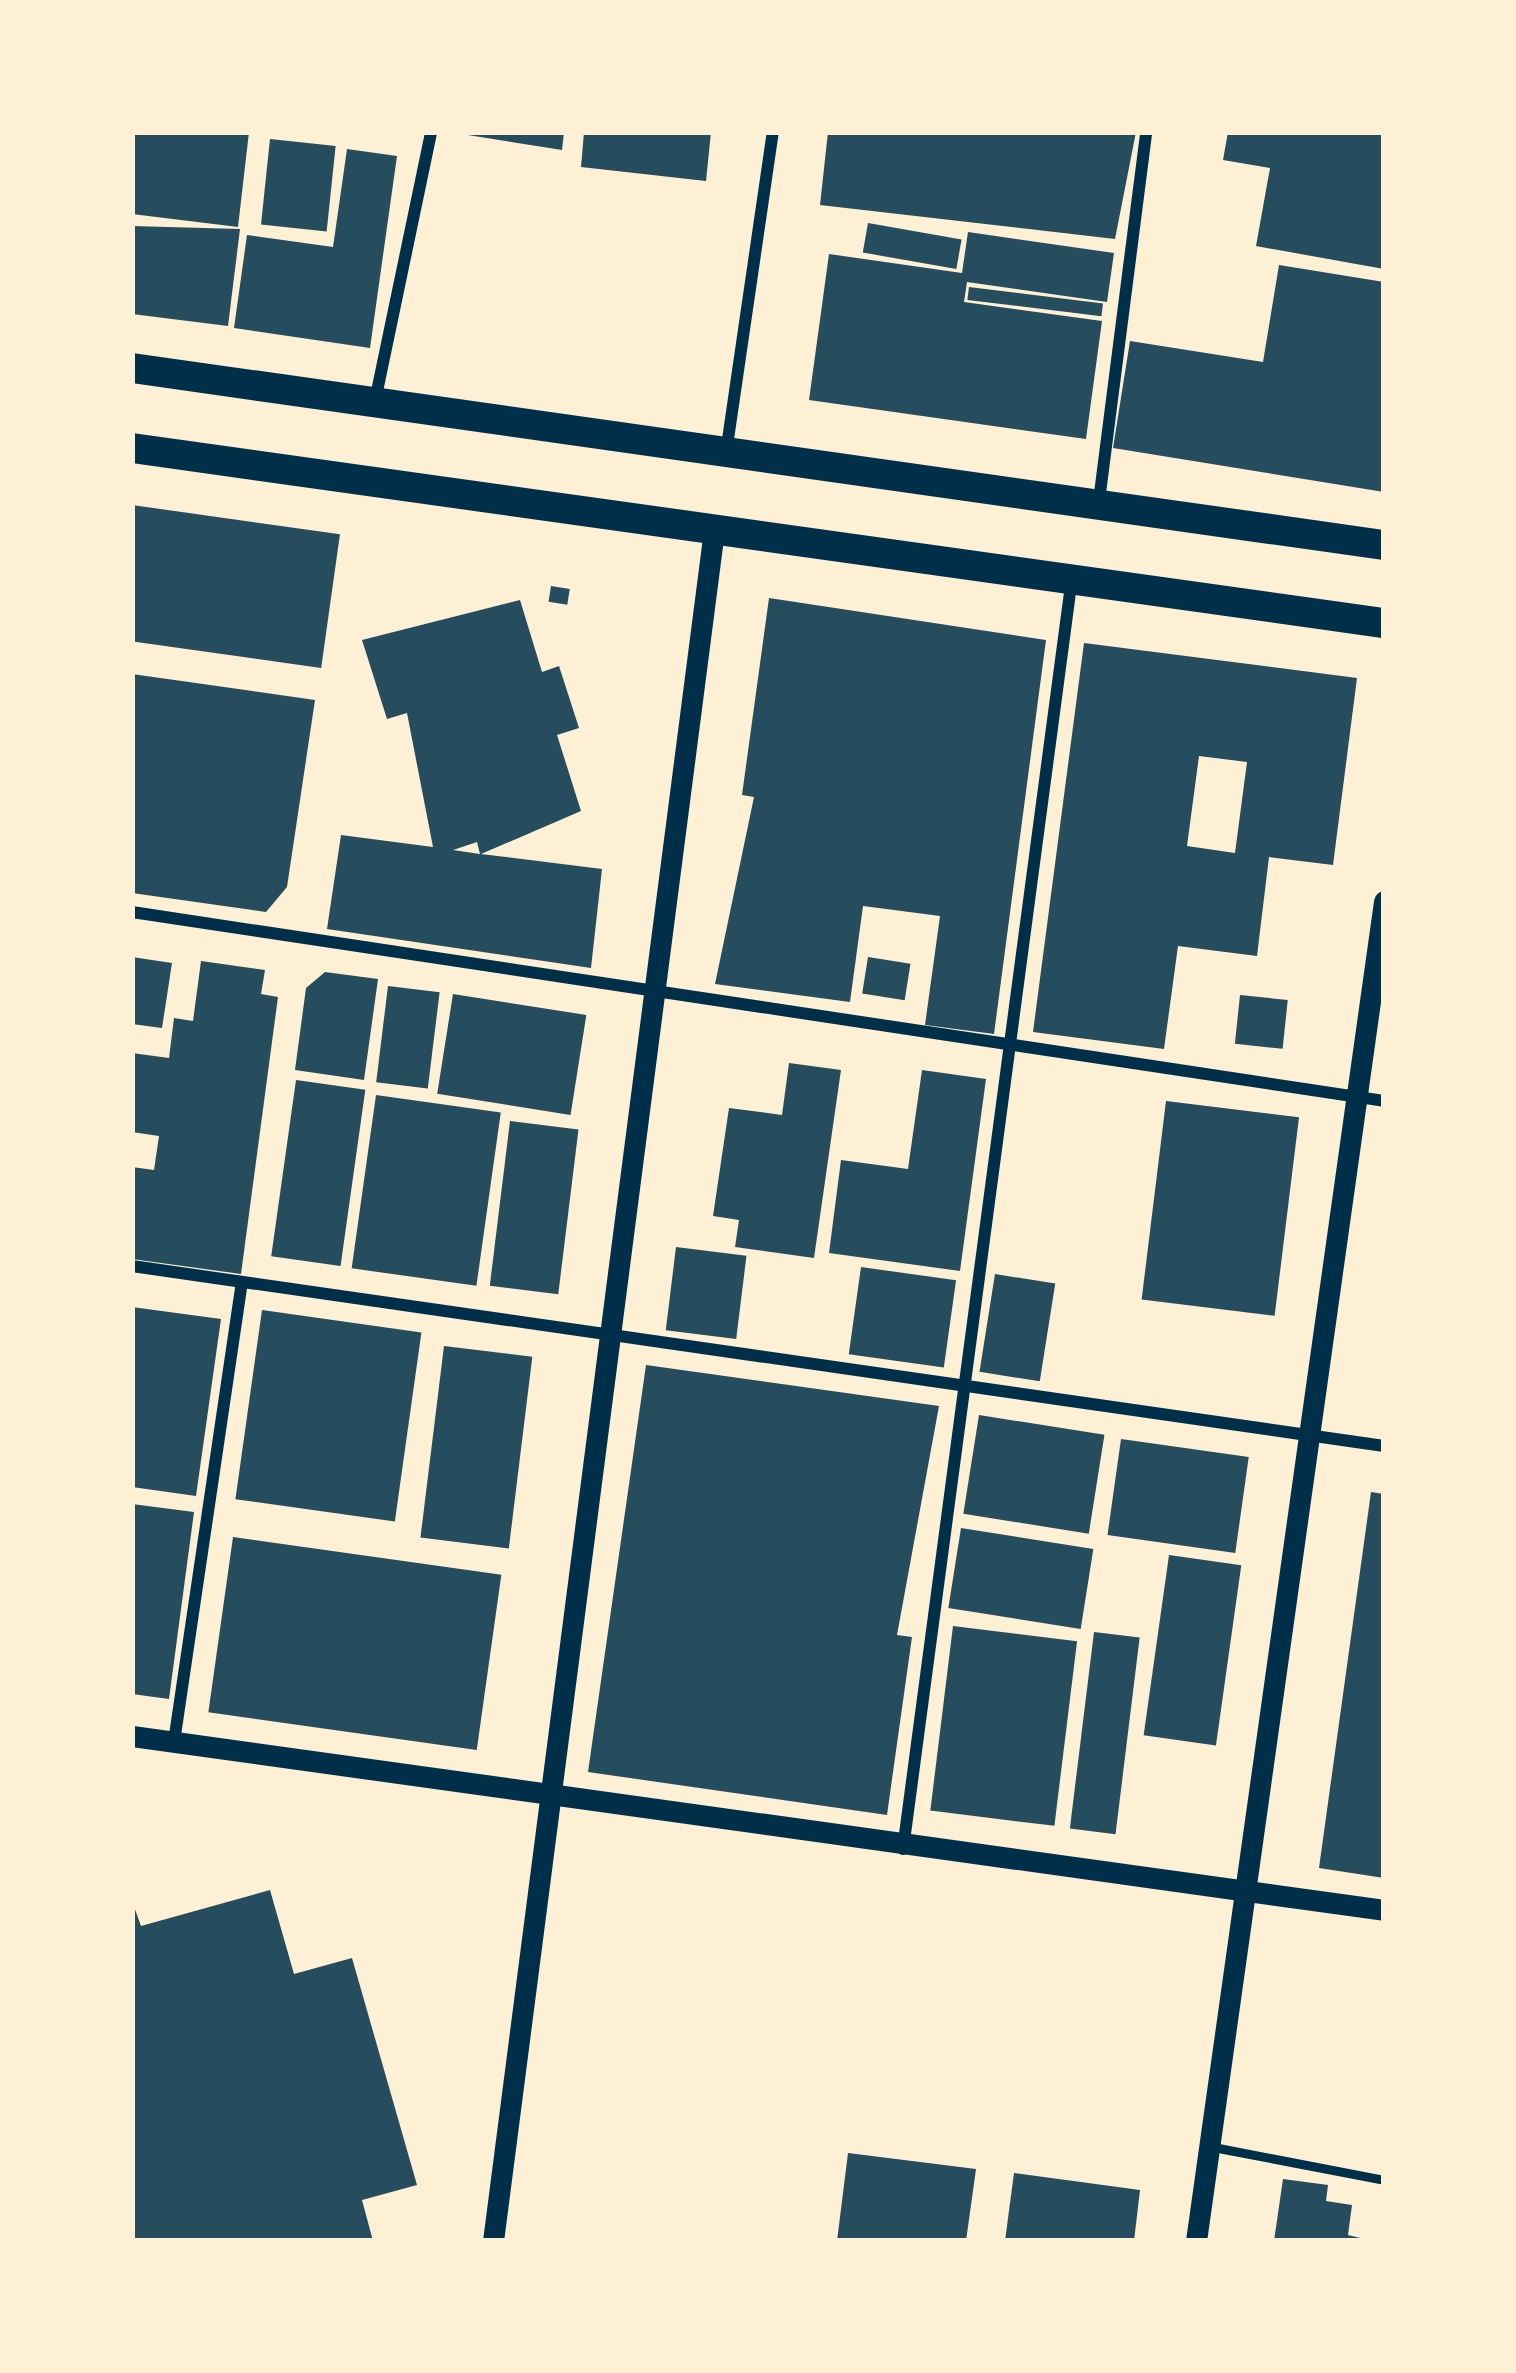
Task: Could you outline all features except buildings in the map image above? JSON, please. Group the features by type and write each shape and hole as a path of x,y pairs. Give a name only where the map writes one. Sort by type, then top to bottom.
{"main road":[{"path":"132,368 1384,545"},
{"path":"132,448 1384,623"}],"street":[{"path":"374,403 431,132"},
{"path":"726,454 773,132"},
{"path":"1098,508 1146,132"},
{"path":"493,2241 546,1793 714,530"},
{"path":"903,1850 957,1386 1072,577"},
{"path":"1196,2241 1384,901"},
{"path":"132,912 655,991 1007,1051 1384,1101"},
{"path":"132,1266 1384,1445"},
{"path":"174,1742 242,1282"},
{"path":"132,1736 546,1793 903,1850 1384,1910"}],"lane":[{"path":"1209,2146 1384,2180"}]}
